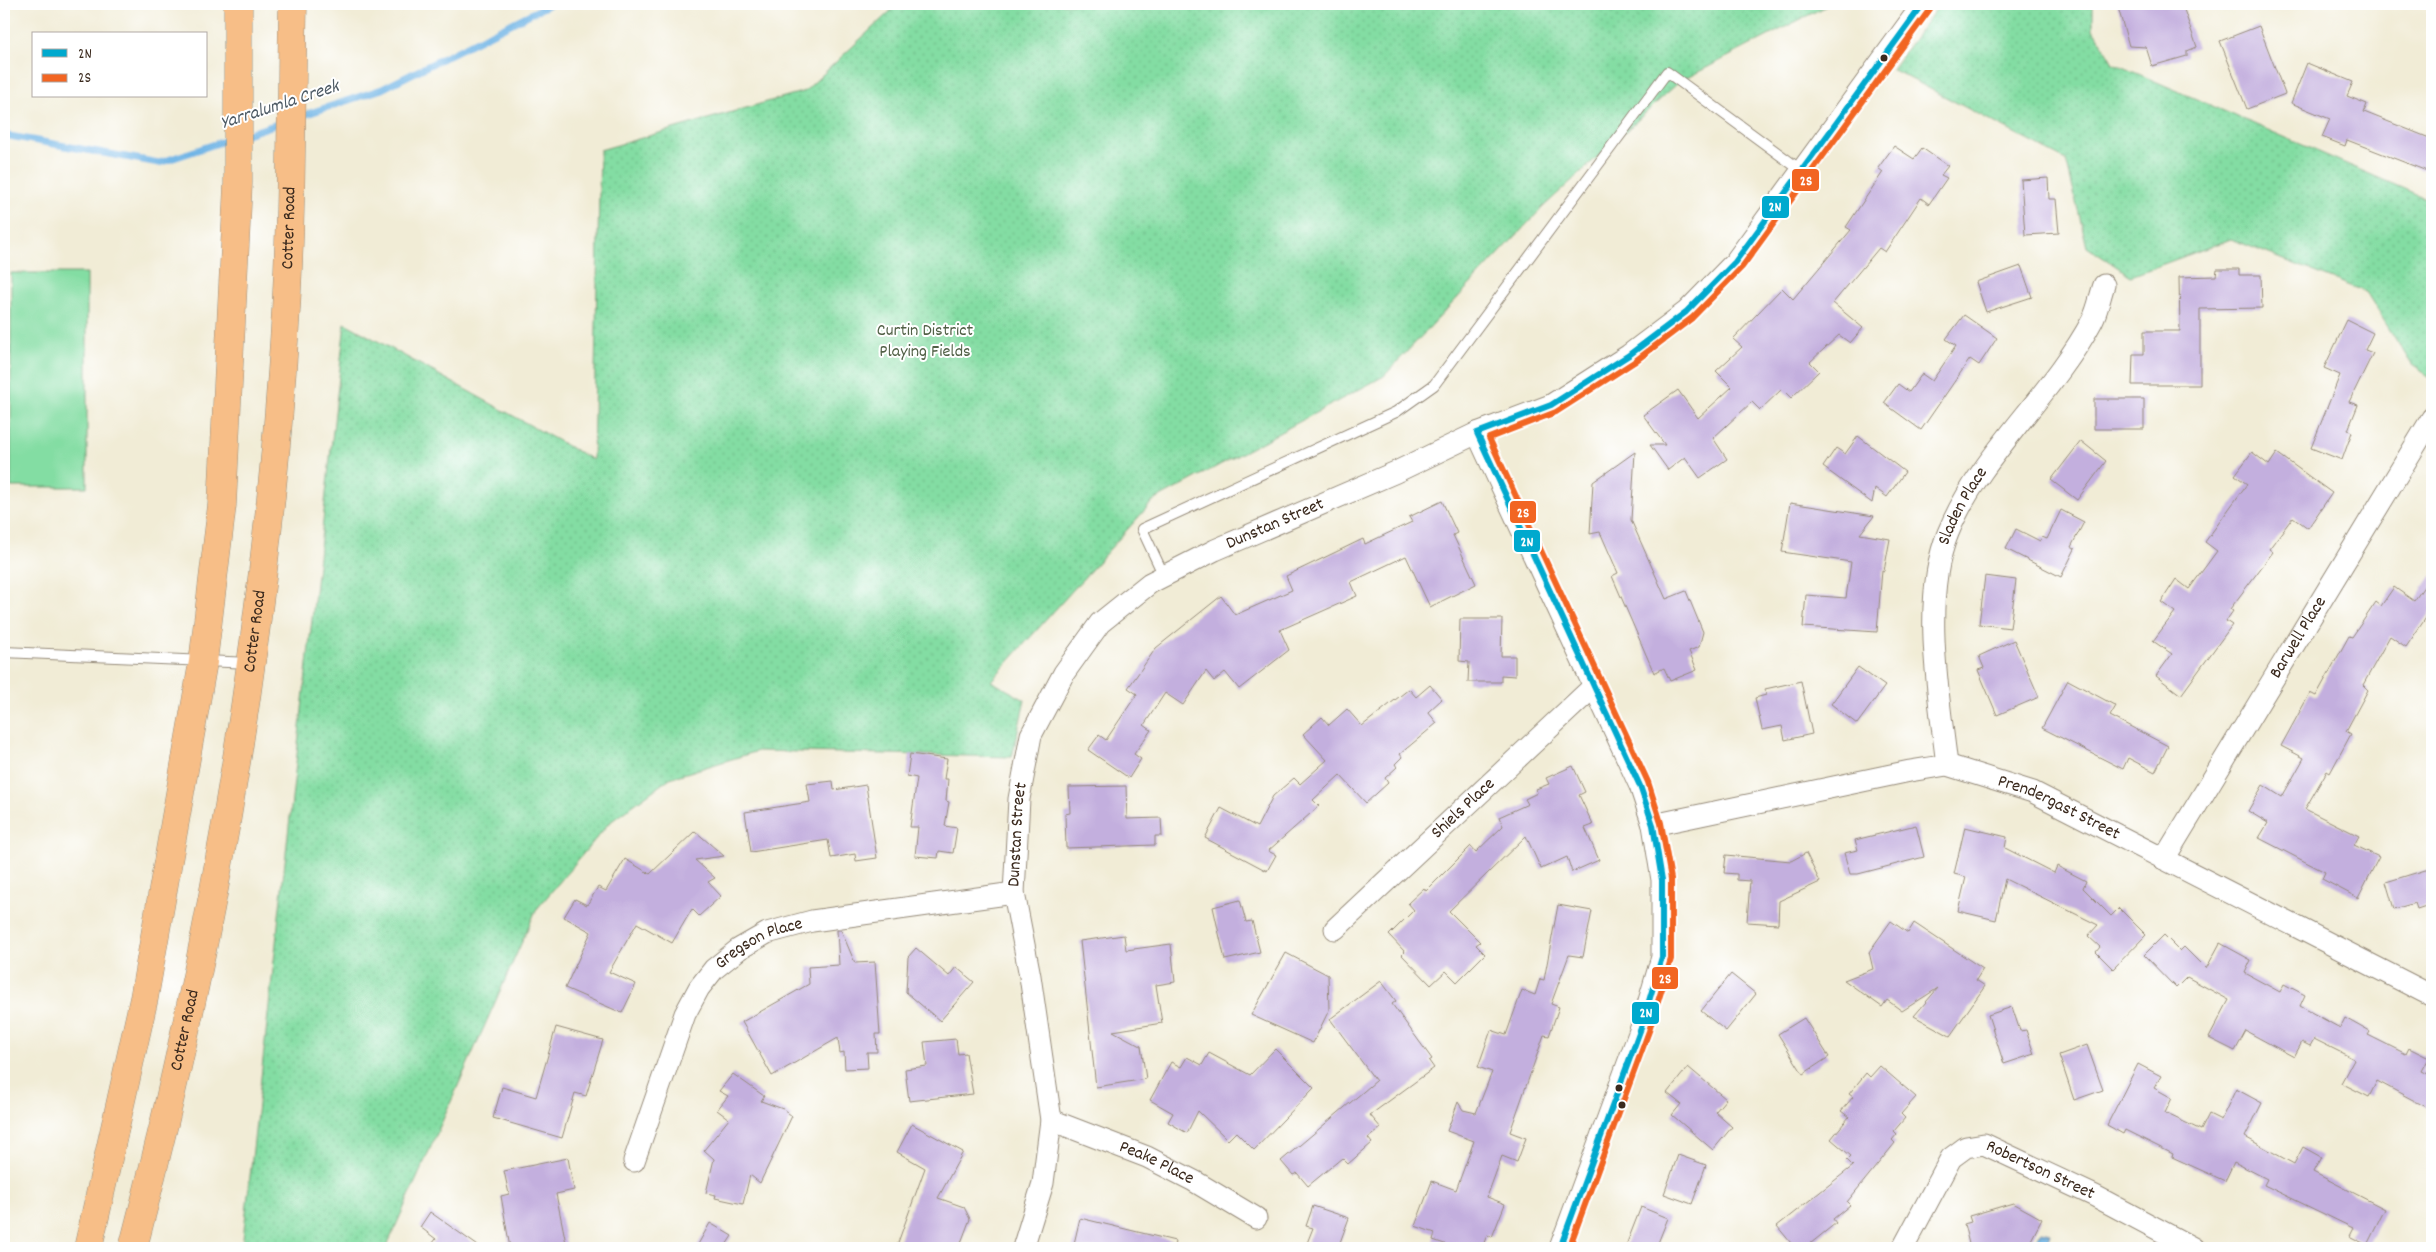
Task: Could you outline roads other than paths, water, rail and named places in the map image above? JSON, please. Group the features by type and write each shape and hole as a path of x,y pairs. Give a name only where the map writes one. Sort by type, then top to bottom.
{"main road":[{"path":"88,1248 144,998 203,662 222,505 238,184 238,4"},
{"name":"Cotter Road","path":"133,1248 204,948 251,663 273,478 286,324 293,4"}],"street":[{"name":"Dunstan Street","path":"1023,1248 1043,1183 1051,1120 1030,976 1014,893 1019,799 1031,735 1064,673 1100,623 1150,582 1215,550 1396,472 1477,432 1551,406 1629,355 1686,312 1735,262 1923,4"},
{"name":"Sladen Place","path":"1948,765 1938,694 1935,628 1935,581 1948,533 1974,484 2067,362 2093,319 2104,285"},
{"name":"Barwell Place","path":"2164,858 2432,418"},
{"path":"1477,432 1592,688 1640,786 1653,825 1662,880 1662,957 1640,1028 1560,1248"},
{"name":"Shiels Place","path":"1335,929 1592,688"},
{"name":"Prendergast Street","path":"1653,825 1910,771 1948,765 2033,792 2432,996"},
{"name":"Gregson Place","path":"634,1161 685,1014 699,988 714,969 739,949 767,933 812,921 1014,893"},
{"name":"Peake Place","path":"1051,1120 1147,1157 1194,1181 1256,1218"},
{"name":"Robertson Street","path":"1903,1248 1951,1158 1966,1147 1984,1144 2095,1196 2193,1248"}],"lane":[{"path":"1164,576 1142,529 1396,412 1434,385 1667,72 1802,172"},
{"path":"4,652 182,658 203,662 251,663"}],"water":[{"path":"2042,1231 2051,1233 2047,1248 2034,1248 2037,1237"}],"waterway":[{"name":"Yarralumla Creek","path":"298,117 382,89 550,4"},
{"name":"Yarralumla Creek","path":"244,135 286,121"},
{"name":"Yarralumla Creek","path":"4,135 159,163 233,138"}],"park label":[{"name":"Curtin District Playing Fields","path":"925,341"}]}
